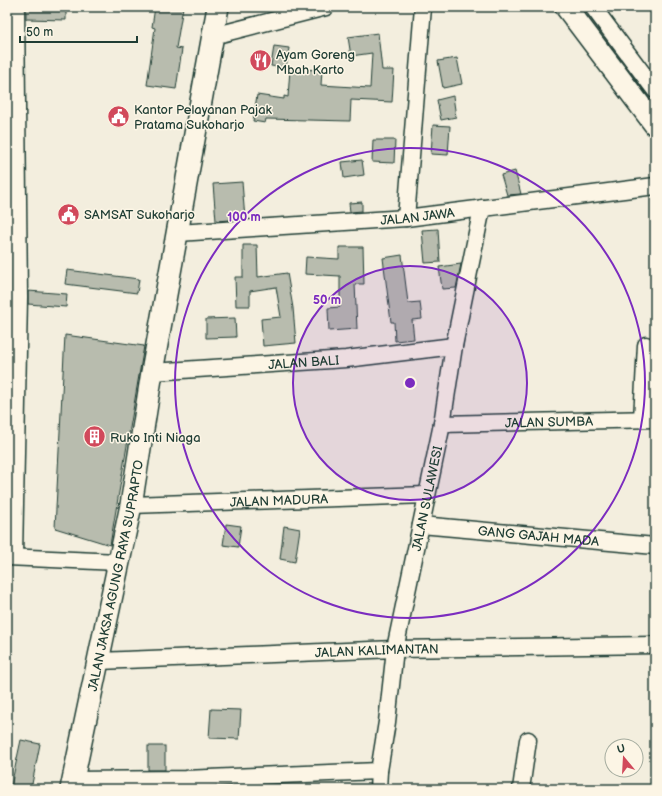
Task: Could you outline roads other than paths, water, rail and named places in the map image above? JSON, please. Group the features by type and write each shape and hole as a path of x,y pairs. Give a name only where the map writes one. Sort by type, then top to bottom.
{"main road":[{"name":"JALAN JAKSA AGUNG RAYA SUPRAPTO","path":"72,784 131,505 152,372 218,7"},
{"path":"566,7 655,125"}],"street":[{"path":"16,7 19,297 10,557 118,562"},
{"path":"213,36 326,7"},
{"path":"406,218 423,7"},
{"path":"593,7 655,90"},
{"name":"JALAN JAWA","path":"178,233 406,218 655,186"},
{"name":"JALAN SULAWESI","path":"378,789 395,648 442,424 454,346 482,208"},
{"path":"646,345 649,419"},
{"name":"JALAN BALI","path":"152,372 346,359 454,346"},
{"name":"JALAN SUMBA","path":"442,424 649,419"},
{"name":"JALAN MADURA","path":"131,505 427,495"},
{"name":"GANG GAJAH MADA","path":"421,525 655,546"},
{"name":"JALAN KALIMANTAN","path":"99,661 395,648 655,645"},
{"path":"521,789 528,740"},
{"path":"72,784 185,784 379,771"}],"place":[{"name":"Ayam Goreng Mbah Karto","path":"261,61"},
{"name":"Kantor Pelayanan Pajak Pratama Sukoharjo","path":"119,116"},
{"name":"SAMSAT Sukoharjo","path":"69,214"},
{"name":"Ruko Inti Niaga","path":"94,437"}]}
